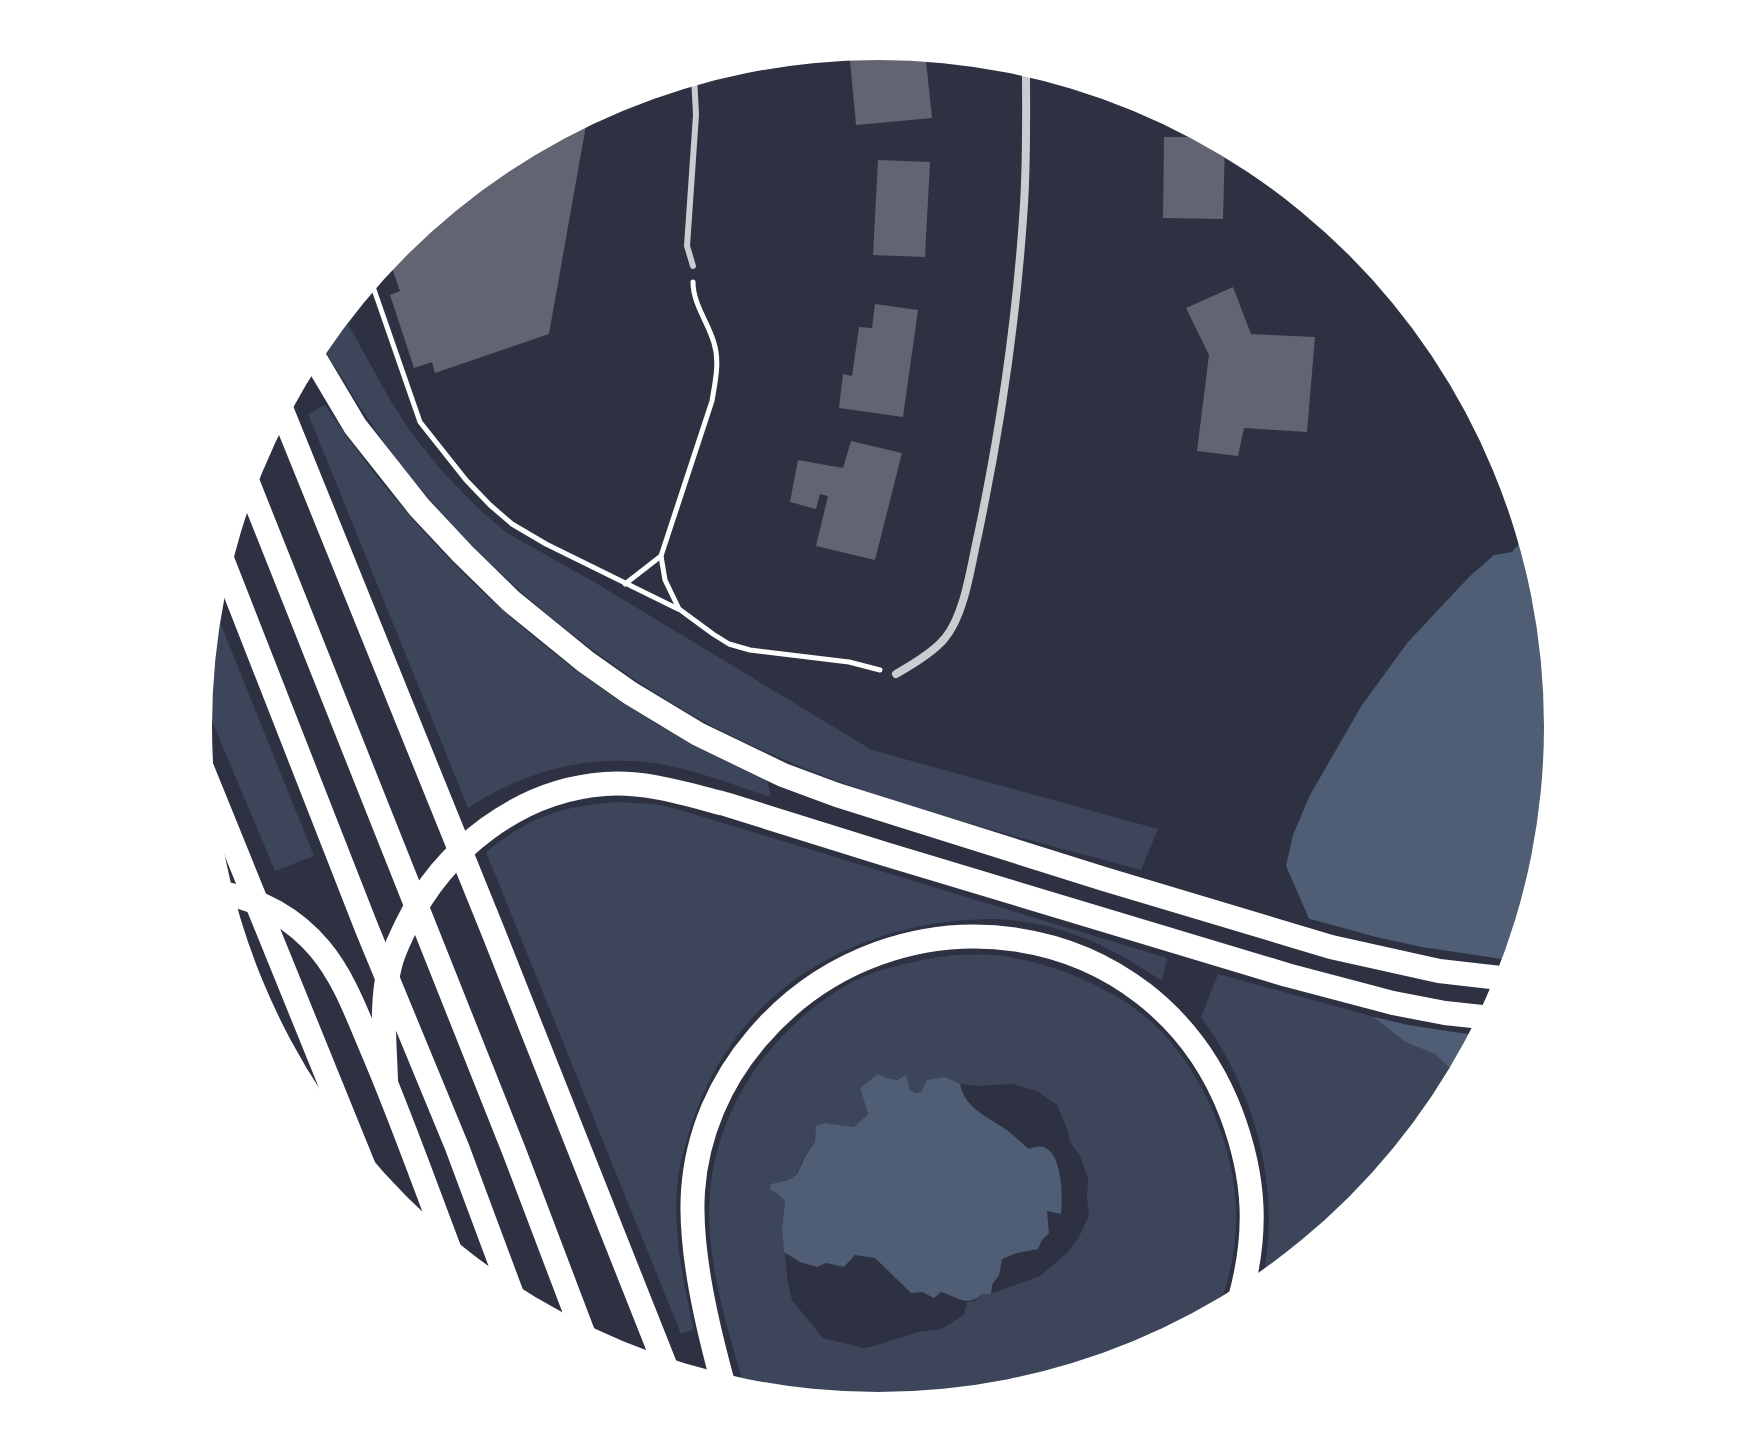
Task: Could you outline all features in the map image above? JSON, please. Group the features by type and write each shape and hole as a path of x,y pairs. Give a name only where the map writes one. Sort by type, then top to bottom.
{"highway":[{"path":"319,365 355,426 419,507 511,601 586,662 698,734 783,775 1104,879 1331,947 1439,971 1496,977"},
{"path":"286,421 662,1357"},
{"path":"253,496 579,1321"},
{"path":"229,578 457,1147 507,1280"},
{"path":"386,1081 385,1009 389,967 414,909 436,876 454,856 493,825 531,803 581,787 607,784 668,790 725,804 1344,991 1445,1013 1478,1017"},
{"path":"217,805 350,1131"},
{"path":"234,895 262,904 299,927 336,971 386,1081 442,1231"},
{"path":"721,1374 701,1288 694,1234 693,1193 697,1158 717,1097 747,1050 789,1004 859,961 925,940 991,936 1056,947 1110,970 1163,1010 1187,1035 1205,1059 1223,1093 1249,1176 1252,1241 1244,1284"}],"street":[{"path":"896,674 945,639 966,590 988,488 1010,350 1024,201 1026,77"}],"lane":[{"path":"693,266 687,246 696,115 695,86"}],"path":[{"path":"679,609 665,580 661,556 712,401 717,357 693,293 693,266"},
{"path":"374,290 420,422 466,480 512,524 679,609 729,644 750,650 849,662 896,674"},
{"path":"625,584 661,556"}],"shaded area":[{"path":"348,324 410,431 442,471 507,533 596,583 872,750 1158,829 1141,870 896,802 766,752 675,705 597,653 523,594 424,493 365,414 327,352"},
{"path":"325,405 388,490 459,569 498,606 580,673 623,703 694,744 767,780 771,797 667,765 603,761 533,776 468,808 308,414"},
{"path":"1519,544 1532,596 1544,683 1544,770 1539,813 1532,857 1510,941 1476,1021 1450,1069 1435,1054 1405,1042 1372,1016 1346,987 1323,951 1286,866 1293,835 1310,795 1362,705 1408,642 1469,577 1494,555 1512,552"},
{"path":"221,624 314,856 275,871 212,721 213,683"},
{"path":"619,802 677,809 1167,958 1162,981 1111,950 1076,935 1038,924 986,919 933,924 891,934 851,948 815,966 782,990 753,1017 728,1049 707,1086 687,1139 679,1172 676,1217 694,1329 681,1334 486,852 517,830 548,815 581,806"},
{"path":"952,955 995,955 1034,962 1108,992 1141,1013 1160,1030 1177,1049 1205,1094 1225,1144 1231,1169 1236,1209 1235,1239 1221,1298 1173,1324 1093,1358 1009,1380 922,1392 878,1393 835,1392 742,1378 719,1294 709,1217 715,1159 724,1128 754,1072 773,1046 796,1023 820,1002 847,985 898,966","holes":["878,1074 897,1080 916,1093 946,1077 960,1084 977,1086 1012,1084 1037,1091 1057,1105 1070,1142 1080,1156 1088,1178 1089,1215 1078,1239 1066,1254 1040,1276 991,1294 982,1294 975,1301 967,1302 964,1315 941,1329 918,1332 864,1348 823,1338 792,1300 782,1228 785,1201 771,1184 788,1180 796,1174 815,1142 817,1126 824,1123 854,1127 868,1114 860,1088"]},
{"path":"1218,974 1372,1016 1405,1042 1435,1054 1450,1069 1380,1166 1318,1228 1264,1270 1269,1218 1267,1182 1260,1147 1251,1112 1237,1079 1201,1017"},
{"path":"878,1074 897,1080 906,1075 910,1090 916,1093 921,1092 927,1080 946,1077 960,1084 966,1099 977,1110 1029,1149 1040,1146 1049,1150 1055,1158 1061,1181 1061,1214 1047,1211 1049,1233 1038,1249 1002,1259 991,1294 982,1294 967,1301 941,1292 934,1298 922,1292 911,1293 875,1258 855,1255 844,1267 826,1263 817,1267 800,1262 784,1252 782,1228 785,1201 770,1190 771,1184 797,1174 815,1142 816,1126 824,1123 854,1127 868,1114 860,1088"}],"pier":[{"path":"1303,917 1422,947 1503,959 1469,1034 1366,1015 1343,989 1319,952"}],"building":[{"path":"850,61 926,61 932,118 856,125"},
{"path":"585,128 549,334 435,373 432,362 414,368 390,295 400,291 393,270 439,225 508,172"},
{"path":"1164,137 1189,137 1225,157 1223,219 1163,218"},
{"path":"878,160 930,162 925,257 873,255"},
{"path":"1233,287 1251,334 1315,337 1307,432 1244,428 1238,456 1197,451 1209,355 1186,308"},
{"path":"875,304 918,310 903,417 839,408 843,374 852,376 859,327 872,328"},
{"path":"851,441 902,453 875,560 816,546 828,496 820,494 816,509 790,502 798,460 843,468"}]}
